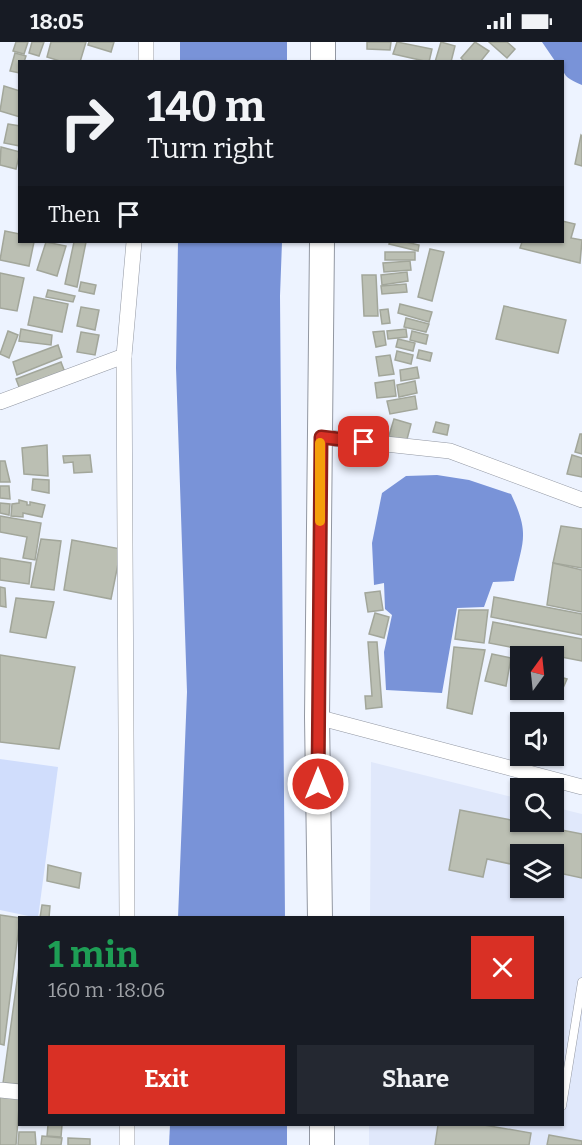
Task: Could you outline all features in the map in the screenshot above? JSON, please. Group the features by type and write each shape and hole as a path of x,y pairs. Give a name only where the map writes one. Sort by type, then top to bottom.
{"main road":[{"path":"323,42 323,60"},
{"path":"320,916 317,717 322,243"},
{"path":"322,1126 322,1145"}],"street":[{"path":"146,42 147,60"},
{"path":"127,916 124,356 134,243"},
{"path":"0,402 124,356"},
{"path":"321,437 450,451 582,500"},
{"path":"317,717 582,787"},
{"path":"0,1090 18,1092"},
{"path":"127,1126 127,1145"}],"lane":[{"path":"564,1094 582,982"}],"shaded area":[{"path":"0,759 58,767 38,916 0,910"},
{"path":"371,762 510,797 510,832 564,832 564,810 582,814 582,1145 369,1145 369,1126 564,1126 564,916 370,916"}],"water":[{"path":"180,42 287,42 287,60 180,60"},
{"path":"542,42 582,42 582,85 567,77 564,72 564,60 554,60"},
{"path":"178,243 282,243 280,296 285,916 178,916 187,692 176,368"},
{"path":"437,475 469,480 511,494 523,528 520,556 514,581 493,582 484,607 457,608 442,693 386,690 384,652 392,615 385,609 384,583 374,585 372,543 382,493 406,476"},
{"path":"170,1126 287,1126 287,1145 169,1145"}],"building":[{"path":"16,42 28,42 24,54 13,51"},
{"path":"32,42 44,42 39,56 29,53"},
{"path":"51,42 86,42 81,60 57,60 47,57"},
{"path":"89,42 114,42 111,52 88,45"},
{"path":"367,42 391,42 390,50 367,49"},
{"path":"397,42 432,49 429,60 393,54"},
{"path":"441,42 455,46 452,60 436,60"},
{"path":"475,42 489,51 482,60 461,58"},
{"path":"489,42 507,42 515,49 507,58"},
{"path":"15,53 26,56 25,60 18,60 18,73 10,71"},
{"path":"4,86 18,90 18,116 0,111"},
{"path":"8,124 18,126 18,146 4,143"},
{"path":"582,136 582,166 575,164"},
{"path":"1,147 18,151 16,169 0,165"},
{"path":"564,221 575,224 571,238 582,240 580,263 520,248 522,243 564,243"},
{"path":"5,231 18,234 18,243 34,243 29,266 0,260"},
{"path":"46,243 66,246 57,276 37,270"},
{"path":"74,243 86,243 77,287 65,284"},
{"path":"410,243 419,245 418,251 389,244"},
{"path":"430,249 444,252 432,301 418,297"},
{"path":"385,252 415,252 415,260 385,260"},
{"path":"410,261 411,270 384,272 383,263"},
{"path":"407,272 408,281 382,285 381,275"},
{"path":"0,273 24,278 17,311 0,308"},
{"path":"362,275 376,275 378,316 364,316"},
{"path":"81,282 96,285 94,294 79,291"},
{"path":"406,284 407,292 382,294 381,286"},
{"path":"48,290 75,296 73,302 46,297"},
{"path":"34,297 68,304 62,332 28,325"},
{"path":"400,304 432,312 429,322 398,313"},
{"path":"504,306 566,320 558,353 496,339"},
{"path":"81,307 99,310 95,330 77,326"},
{"path":"388,309 390,323 382,324 380,310"},
{"path":"406,318 429,324 426,332 404,327"},
{"path":"21,329 52,335 51,345 19,341"},
{"path":"406,329 407,337 388,339 387,331"},
{"path":"8,331 18,335 9,358 0,354"},
{"path":"384,331 386,345 376,347 373,332"},
{"path":"412,331 428,335 426,344 410,340"},
{"path":"81,332 99,335 95,355 77,352"},
{"path":"398,339 415,343 413,351 396,347"},
{"path":"58,345 62,357 17,375 13,362"},
{"path":"419,350 432,353 430,361 417,358"},
{"path":"397,351 413,355 411,364 395,360"},
{"path":"390,355 394,374 379,376 376,357"},
{"path":"61,362 66,375 21,392 16,379"},
{"path":"417,367 419,378 401,381 400,370"},
{"path":"394,380 396,396 377,398 375,383"},
{"path":"415,381 417,393 399,397 397,385"},
{"path":"415,396 417,409 390,414 387,401"},
{"path":"394,419 411,424 406,443 388,439"},
{"path":"436,422 449,425 447,435 433,432"},
{"path":"580,434 582,434 582,454 575,452"},
{"path":"47,445 48,476 24,474 22,448"},
{"path":"90,455 92,472 74,473 73,462 64,463 63,456"},
{"path":"572,455 582,458 582,477 567,474"},
{"path":"0,461 5,461 10,482 0,482"},
{"path":"33,479 49,480 49,493 32,490"},
{"path":"0,486 9,486 10,499 0,498"},
{"path":"19,500 27,502 27,505 30,505 30,502 45,505 42,517 23,513 23,517 11,516 12,504 19,503"},
{"path":"0,503 10,504 9,515 0,513"},
{"path":"0,516 41,523 35,560 23,558 27,537 0,532"},
{"path":"561,526 582,529 582,568 553,563"},
{"path":"41,539 61,541 54,590 31,587"},
{"path":"72,540 121,549 111,599 64,590"},
{"path":"0,558 31,563 29,584 0,580"},
{"path":"553,563 582,570 582,612 547,605"},
{"path":"0,587 5,588 6,607 0,606"},
{"path":"380,591 383,610 368,612 365,593"},
{"path":"494,597 582,614 582,635 491,617"},
{"path":"16,598 54,602 46,638 10,632"},
{"path":"459,610 488,610 484,643 455,639"},
{"path":"375,613 389,617 384,638 369,634"},
{"path":"493,622 582,639 582,661 564,658 564,646 510,647 489,643"},
{"path":"368,642 377,642 382,707 366,709 365,696 372,696"},
{"path":"454,647 485,650 472,714 447,708"},
{"path":"492,654 510,658 506,686 485,681"},
{"path":"0,655 75,667 59,749 0,742"},
{"path":"460,810 510,820 510,832 564,830 582,834 582,878 564,874 564,844 510,844 510,864 487,859 483,877 449,870"},
{"path":"48,865 81,873 79,888 47,881"},
{"path":"42,905 50,906 49,916 40,916"},
{"path":"0,915 18,918 18,934 4,1045 0,1044"},
{"path":"18,974 18,1084 3,1083"},
{"path":"0,1093 18,1095 16,1145 0,1145"},
{"path":"48,1126 62,1126 61,1137 47,1136"},
{"path":"438,1126 490,1126 531,1133 529,1145 435,1145"},
{"path":"19,1132 35,1132 36,1145 18,1145"},
{"path":"549,1135 582,1141 582,1145 547,1145"},
{"path":"42,1136 62,1138 61,1145 41,1145"},
{"path":"68,1138 90,1139 90,1145 68,1145"}],"slow traffic":[{"path":"320,443 320,521"}],"route":[{"path":"318,784 321,437 364,442"}]}
